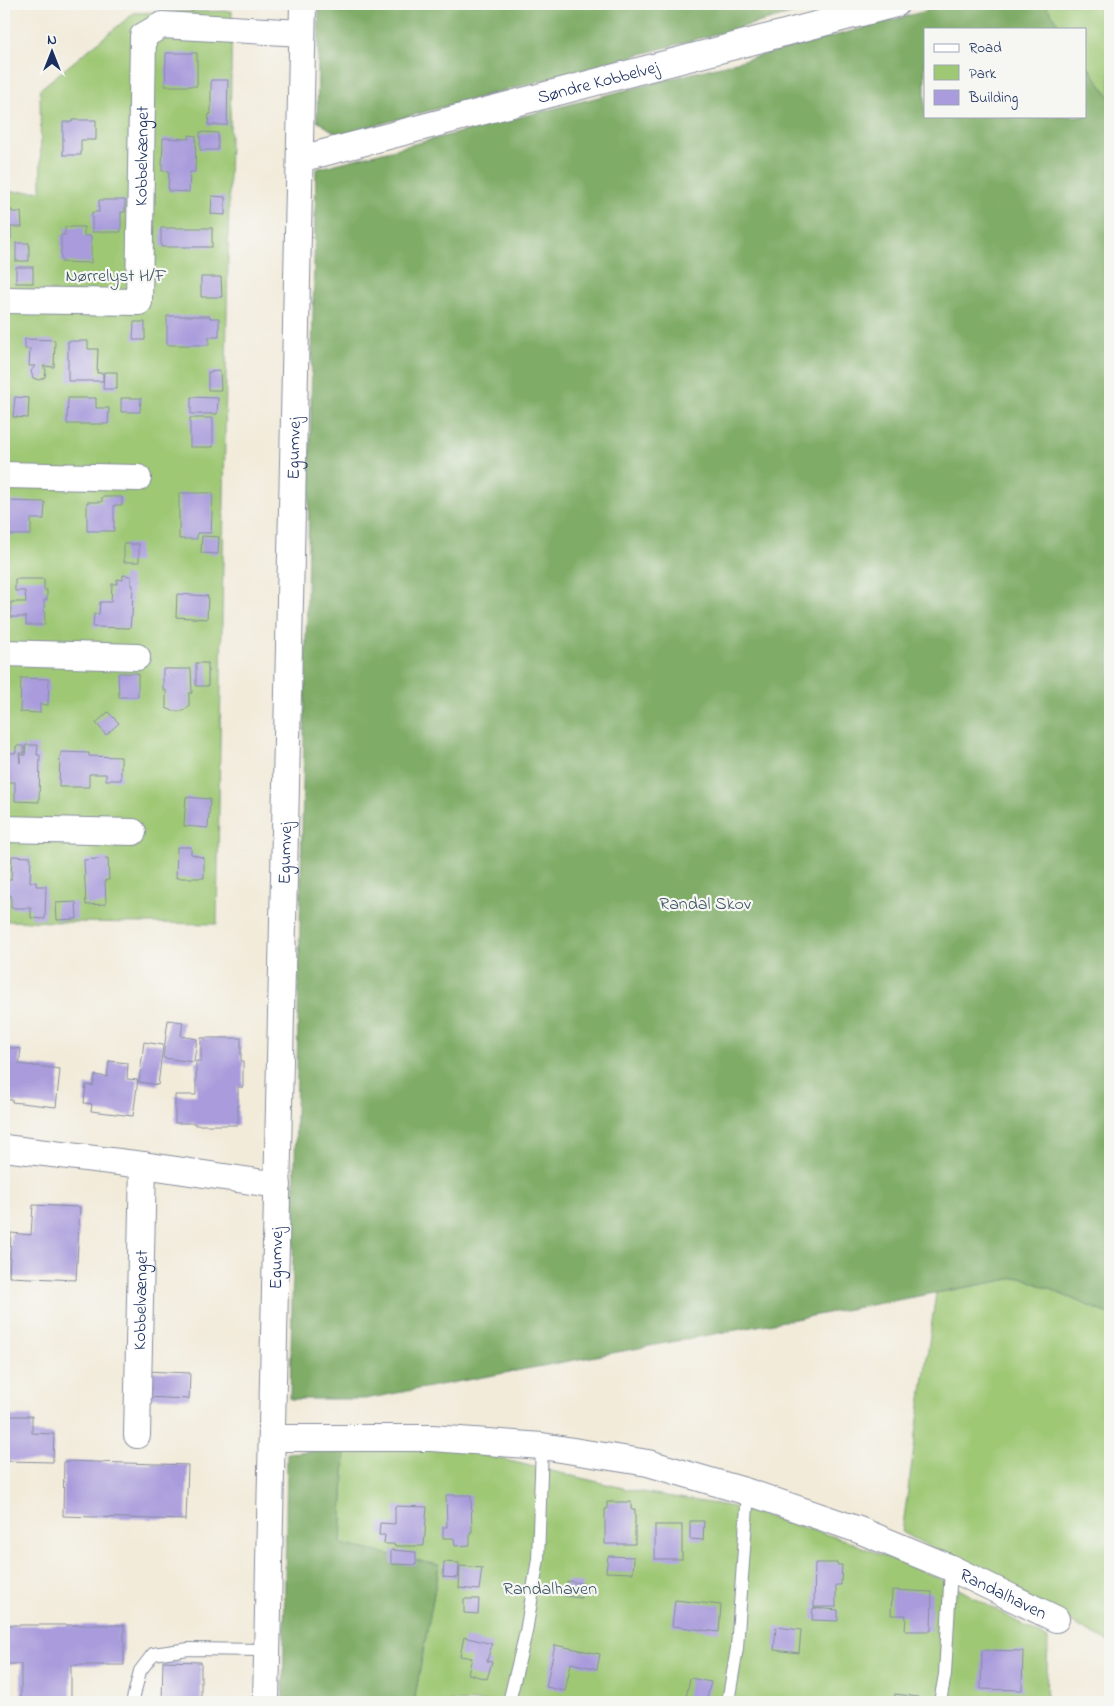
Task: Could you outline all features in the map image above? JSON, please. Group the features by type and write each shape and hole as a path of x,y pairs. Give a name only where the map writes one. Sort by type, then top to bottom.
{"street":[{"name":"Egumvej","path":"266,1702 303,4"},
{"name":"Søndre Kobbelvej","path":"300,159 896,4"},
{"name":"Kobbelvænget","path":"4,300 139,302 143,36 162,26 302,33"},
{"path":"4,476 138,478"},
{"path":"4,653 137,657"},
{"path":"4,829 133,832"},
{"path":"4,1148 278,1184"},
{"name":"Kobbelvænget","path":"137,1434 143,1165"},
{"name":"Randalhaven","path":"273,1438 432,1438 542,1446 648,1463 748,1492 859,1530 951,1568 1056,1619"}],"lane":[{"path":"509,1702 526,1632 538,1559 542,1446"},
{"path":"728,1702 737,1648 748,1492"},
{"name":"Randalhaven","path":"940,1702 945,1674 951,1568"},
{"path":"133,1699 140,1671 153,1654 189,1649 268,1650"}],"green space":[{"path":"319,4 828,4 339,135 317,121"},
{"name":"Randal Skov","path":"951,4 1045,4 1061,28 924,28 924,118 1086,118 1086,63 1110,98 1110,1315 1021,1277 365,1399 290,1399 316,169 787,49"},
{"path":"1045,4 1110,4 1110,98 1086,63 1086,28 1061,28"},
{"name":"Nørrelyst H/F","path":"232,11 217,924 4,921 4,192 41,191 40,89 134,13"},
{"path":"1021,1277 1110,1315 1110,1643 902,1532 936,1293"},
{"name":"Randalhaven","path":"446,1446 636,1491 734,1507 845,1540 943,1580 1048,1639 1046,1702 414,1702 439,1566 341,1544 345,1448"},
{"path":"345,1448 341,1544 439,1565 414,1702 283,1702 287,1453"}],"building":[{"path":"166,53 197,53 197,86 165,86"},
{"path":"211,80 228,80 227,125 208,125 209,114 211,114"},
{"path":"72,120 96,120 96,140 81,140 81,155 63,155 63,122 72,122"},
{"path":"200,132 218,133 218,150 200,150"},
{"path":"189,135 196,136 195,172 190,172 189,192 168,191 169,171 162,171 163,138 189,139"},
{"path":"212,196 225,197 225,215 211,214"},
{"path":"99,200 125,200 125,212 121,212 121,232 92,232 92,212 99,212"},
{"path":"4,209 11,209 12,212 21,212 22,227 11,227 11,239 4,239"},
{"path":"65,227 84,227 84,236 91,236 91,263 61,262 61,235 65,235"},
{"path":"161,228 212,228 212,247 161,247"},
{"path":"16,243 29,243 29,261 16,261"},
{"path":"16,267 33,267 33,283 16,283"},
{"path":"201,277 221,277 222,297 201,297"},
{"path":"167,316 210,316 210,318 219,318 219,337 209,337 209,345 167,345"},
{"path":"134,322 145,322 145,340 133,340"},
{"path":"25,339 55,340 54,367 43,366 46,370 45,377 39,380 33,378 31,371 35,366 29,366 30,349 25,349"},
{"path":"68,341 88,341 88,349 98,349 97,373 103,373 103,381 68,381"},
{"path":"220,371 221,390 208,390 208,372"},
{"path":"104,372 117,372 117,389 103,389"},
{"path":"15,397 29,398 28,418 13,417"},
{"path":"191,397 218,398 217,414 191,414"},
{"path":"68,398 96,398 96,408 109,408 108,424 67,424"},
{"path":"121,398 141,398 140,412 121,412"},
{"path":"190,418 213,418 213,447 190,447"},
{"path":"179,493 213,493 211,533 197,533 197,539 179,539"},
{"path":"102,497 122,497 122,505 114,505 114,531 87,531 87,502 102,502"},
{"path":"6,501 45,502 44,519 31,519 31,535 5,535"},
{"path":"202,536 219,537 218,554 201,553"},
{"path":"124,544 139,544 139,562 124,562"},
{"path":"123,575 131,576 131,585 133,585 130,628 93,627 94,614 99,614 100,602 111,602 112,584 117,584 117,579 123,580"},
{"path":"15,579 44,579 44,590 47,590 47,600 44,600 45,625 26,625 26,617 11,617 11,602 26,602 25,591 15,591"},
{"path":"177,594 208,596 207,619 176,617"},
{"path":"196,663 208,663 208,686 196,686"},
{"path":"163,669 191,669 192,693 189,693 189,707 183,711 173,711 166,708 166,690 163,690"},
{"path":"118,673 138,673 138,697 119,697"},
{"path":"21,678 49,679 48,705 40,704 40,713 20,712"},
{"path":"108,712 119,723 106,735 96,723"},
{"path":"26,745 38,745 37,755 40,755 39,802 15,801 15,782 4,782 5,753 16,753 16,746 24,746 24,753 19,753 20,763 20,755 25,755"},
{"path":"61,752 89,753 89,756 121,757 121,780 106,780 106,774 89,774 89,787 59,787"},
{"path":"186,797 210,799 208,828 184,826"},
{"path":"177,847 191,847 191,854 204,858 204,878 176,878"},
{"path":"12,856 31,857 30,882 36,882 36,886 46,886 45,919 31,918 31,908 11,908 11,895 4,895 4,880 11,880"},
{"path":"108,858 109,880 105,880 106,904 86,905 84,860"},
{"path":"76,902 77,919 57,920 56,903"},
{"path":"168,1020 183,1022 181,1036 197,1039 194,1062 163,1058"},
{"path":"201,1038 241,1038 243,1087 238,1087 238,1125 175,1123 175,1095 196,1095 196,1061 201,1061"},
{"path":"144,1042 163,1045 158,1085 139,1082"},
{"path":"4,1047 21,1049 19,1064 60,1069 56,1107 12,1102 12,1100 4,1099"},
{"path":"109,1061 128,1063 127,1079 138,1080 133,1116 91,1111 92,1104 84,1103 86,1085 93,1086 95,1075 107,1077"},
{"path":"33,1205 80,1207 76,1280 9,1277 11,1233 31,1235"},
{"path":"144,1371 190,1373 189,1399 144,1397"},
{"path":"4,1416 32,1416 32,1433 54,1434 53,1462 4,1461"},
{"path":"64,1461 188,1465 186,1520 63,1516"},
{"path":"446,1495 471,1495 472,1532 470,1532 470,1545 455,1546 454,1538 443,1538 443,1527 447,1527"},
{"path":"607,1502 631,1502 631,1509 635,1509 635,1544 605,1544 605,1509 607,1509"},
{"path":"395,1506 427,1507 424,1546 384,1544 385,1535 379,1535 380,1523 395,1524"},
{"path":"690,1521 704,1521 703,1540 690,1539"},
{"path":"655,1525 682,1525 682,1559 655,1559"},
{"path":"391,1550 416,1552 416,1565 391,1564"},
{"path":"608,1556 634,1557 633,1573 606,1572"},
{"path":"444,1562 459,1563 458,1578 443,1577"},
{"path":"815,1563 837,1563 837,1565 842,1565 841,1585 836,1585 836,1607 814,1607"},
{"path":"460,1566 482,1568 479,1590 459,1588"},
{"path":"567,1581 583,1583 581,1598 565,1596"},
{"path":"892,1590 932,1592 931,1631 905,1631 906,1615 891,1615"},
{"path":"464,1599 479,1599 478,1614 464,1613"},
{"path":"675,1600 721,1605 719,1632 672,1626"},
{"path":"813,1608 838,1610 838,1621 812,1620"},
{"path":"4,1625 124,1625 124,1665 71,1665 71,1702 21,1702 21,1664 4,1664"},
{"path":"776,1627 801,1630 799,1653 774,1650"},
{"path":"464,1637 492,1644 487,1661 492,1662 487,1679 468,1674 472,1658 460,1656"},
{"path":"555,1645 600,1654 597,1669 571,1663 565,1691 546,1687"},
{"path":"982,1650 1023,1651 1022,1690 981,1689"},
{"path":"163,1661 201,1662 201,1702 162,1702"},
{"path":"690,1678 711,1682 706,1702 685,1702"},
{"path":"895,1694 918,1697 918,1702 894,1702"},
{"path":"775,1699 790,1701 790,1702 775,1702"}]}
